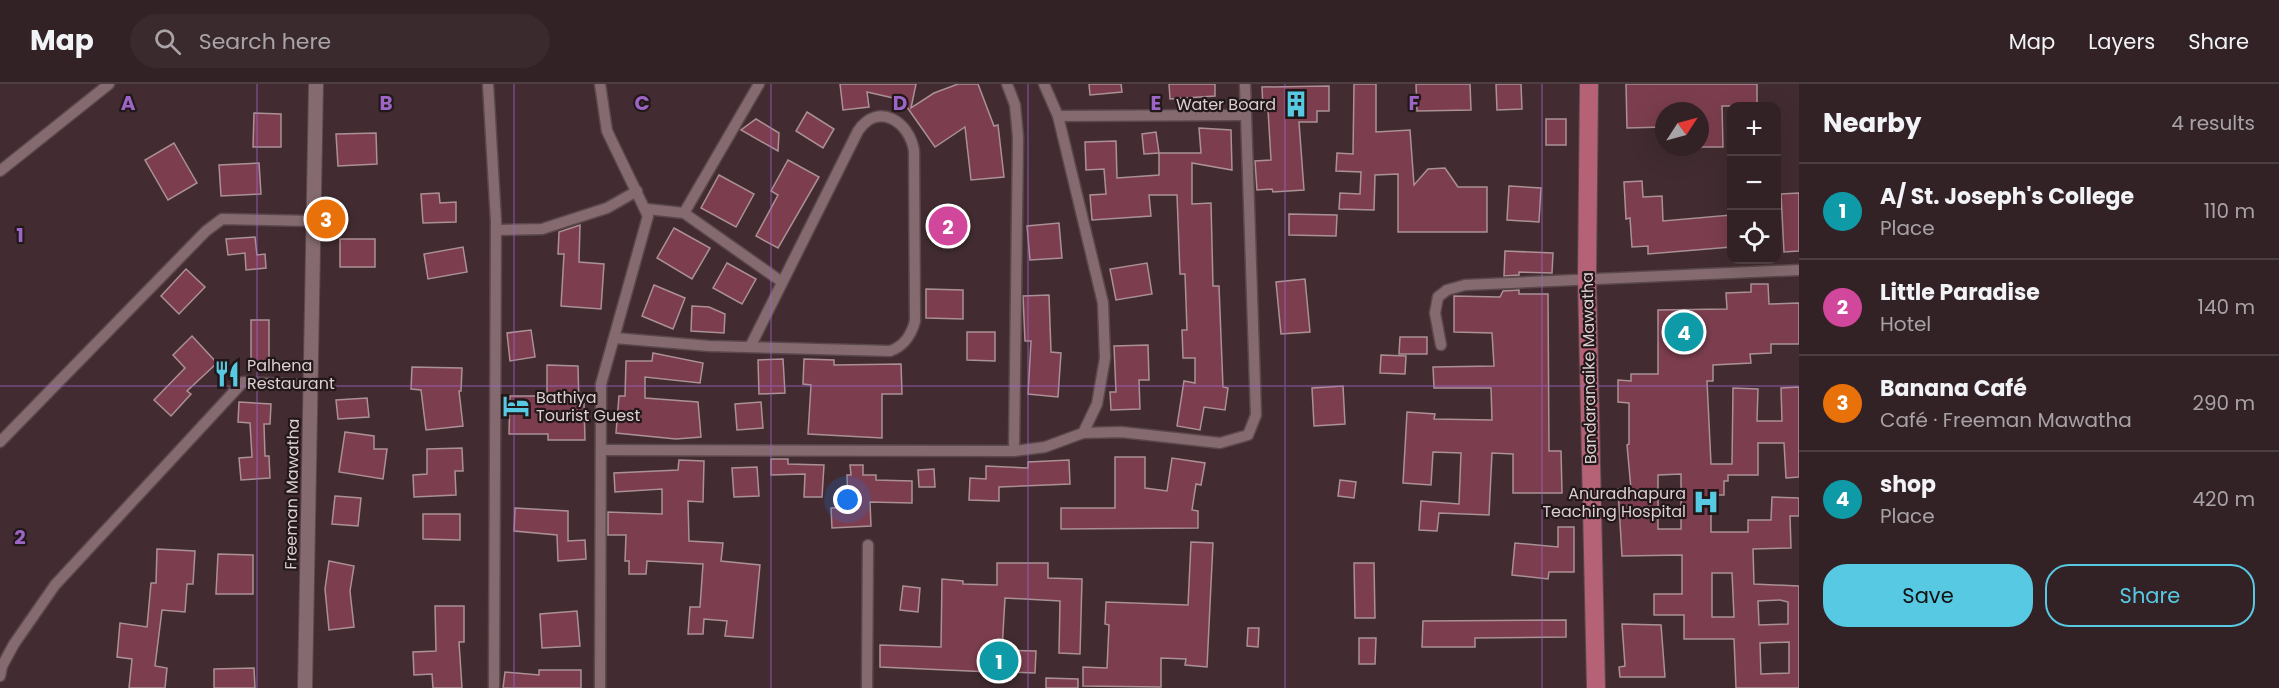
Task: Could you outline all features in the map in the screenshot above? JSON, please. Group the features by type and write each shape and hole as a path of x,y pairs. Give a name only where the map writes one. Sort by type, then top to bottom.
{"highway":[{"name":"Bandaranaike Mawatha","path":"1589,84 1587,280 1596,688"}],"street":[{"path":"0,171 109,84"},
{"name":"Freeman Mawatha","path":"304,688 316,84"},
{"path":"488,84 496,230 494,688"},
{"path":"600,84 607,131 647,209 647,225 601,384 600,688"},
{"path":"684,213 759,84"},
{"path":"1007,84 1015,105 1018,136 1014,451"},
{"path":"1044,84 1058,116 1103,303 1105,358 1097,404 1083,433"},
{"path":"601,450 1014,451 1045,447 1083,433 1121,432 1220,443 1248,435 1256,415 1244,115 1245,84"},
{"path":"1058,116 1244,115"},
{"path":"615,338 750,347 890,351 909,338 915,321 914,151 910,136 897,122 880,116 862,124 750,347"},
{"path":"496,230 542,229 608,208 637,191"},
{"path":"647,209 684,213 782,282"},
{"path":"0,442 206,231 222,219 313,221"},
{"path":"1441,345 1435,313 1438,297 1447,290 1465,285 1799,270"},
{"path":"0,676 2,666 14,644 55,585 243,382 310,385"},
{"path":"867,688 868,545"}],"building":[{"path":"840,84 916,84 911,108 934,93 958,84 978,84 994,126 998,125 1004,177 971,180 965,127 935,147 902,100 867,92 869,107 843,110"},
{"path":"1089,84 1121,84 1122,92 1090,95"},
{"path":"1169,84 1215,84 1215,96 1170,99"},
{"path":"1354,84 1376,84 1376,132 1410,130 1414,185 1428,169 1445,168 1458,187 1487,187 1487,232 1398,232 1398,174 1375,175 1374,210 1339,209 1340,193 1360,194 1361,172 1336,171 1337,153 1353,154"},
{"path":"1416,84 1470,84 1471,110 1417,111"},
{"path":"1496,84 1521,84 1522,109 1497,110"},
{"path":"1626,84 1757,84 1757,102 1727,102 1727,106 1722,106 1723,147 1709,147 1709,102 1655,102 1655,127 1627,128"},
{"path":"1329,86 1329,111 1317,111 1317,122 1299,122 1304,190 1273,192 1272,189 1257,190 1255,161 1271,160 1268,110 1263,110 1262,87"},
{"path":"807,112 834,129 823,148 796,131"},
{"path":"254,113 281,114 281,147 253,147"},
{"path":"756,119 779,133 778,151 741,130"},
{"path":"1546,119 1566,119 1566,145 1546,145"},
{"path":"1199,128 1231,130 1232,170 1192,163 1192,204 1211,203 1213,286 1219,286 1223,387 1228,388 1225,410 1204,407 1200,430 1177,426 1184,381 1195,383 1195,358 1183,358 1182,330 1187,330 1185,274 1180,274 1177,195 1149,195 1151,216 1092,220 1090,195 1106,194 1104,169 1086,170 1085,142 1116,141 1117,178 1159,175 1159,153 1201,153"},
{"path":"1156,132 1159,153 1144,154 1142,134"},
{"path":"376,133 377,164 338,166 336,134"},
{"path":"174,143 197,183 168,200 145,160"},
{"path":"788,160 819,177 778,248 756,236 778,195 771,191"},
{"path":"259,163 261,194 221,196 219,165"},
{"path":"719,175 754,194 736,227 701,208"},
{"path":"1642,181 1643,197 1662,196 1663,221 1727,215 1727,247 1648,254 1648,246 1632,247 1630,218 1626,219 1624,182"},
{"path":"1509,186 1541,188 1539,222 1507,220"},
{"path":"439,193 440,203 456,202 456,222 423,223 421,194"},
{"path":"1799,193 1799,251 1784,252 1781,194"},
{"path":"1289,214 1337,215 1336,236 1289,235"},
{"path":"939,215 956,215 957,245 939,245"},
{"path":"1059,223 1062,258 1030,260 1027,226"},
{"path":"580,225 579,262 604,264 601,309 561,306 564,254 558,254 559,232"},
{"path":"674,228 710,248 692,279 657,258"},
{"path":"255,237 257,255 265,254 266,268 246,270 245,253 228,255 226,239"},
{"path":"340,239 375,239 375,267 340,267"},
{"path":"463,247 467,272 428,279 424,254"},
{"path":"1505,251 1553,253 1552,273 1519,272 1519,275 1504,276"},
{"path":"727,263 756,279 742,304 713,288"},
{"path":"1147,263 1152,294 1116,300 1110,269"},
{"path":"186,269 205,287 179,314 161,296"},
{"path":"1305,279 1310,332 1281,334 1276,282"},
{"path":"1751,284 1768,284 1769,304 1799,303 1799,344 1771,344 1771,353 1750,354 1751,363 1713,365 1713,381 1707,381 1711,464 1732,464 1733,388 1758,389 1757,421 1782,421 1781,388 1799,387 1799,477 1786,478 1784,443 1758,443 1758,475 1728,475 1728,481 1724,481 1724,495 1711,495 1711,532 1748,532 1748,520 1771,520 1772,497 1799,498 1799,516 1790,516 1791,548 1753,549 1754,584 1799,586 1799,688 1736,688 1734,639 1684,639 1684,615 1654,615 1654,594 1682,594 1682,555 1622,556 1618,489 1631,489 1627,445 1629,444 1629,403 1618,402 1618,380 1631,381 1631,374 1658,374 1658,310 1727,309 1726,293 1751,292","holes":["1681,474 1681,529 1658,529 1658,475","1712,573 1732,573 1734,617 1712,617","1758,601 1788,602 1788,624 1759,625","1789,642 1789,673 1761,674 1760,643"]},
{"path":"654,285 685,298 673,329 642,316"},
{"path":"926,289 963,290 963,319 926,318"},
{"path":"1519,290 1519,294 1548,294 1549,451 1561,451 1562,493 1513,493 1513,454 1492,453 1489,515 1439,513 1437,531 1419,530 1421,501 1459,504 1461,453 1433,452 1431,485 1403,483 1407,412 1435,414 1434,419 1492,420 1491,388 1434,388 1433,367 1494,366 1492,333 1454,332 1454,296 1500,297 1503,291"},
{"path":"1049,295 1051,352 1061,353 1058,397 1028,394 1031,341 1025,341 1023,296"},
{"path":"692,306 709,307 725,314 724,333 691,331"},
{"path":"251,320 269,320 269,361 251,361"},
{"path":"531,330 535,357 510,361 507,333"},
{"path":"967,332 995,332 995,361 967,360"},
{"path":"192,336 217,363 187,391 191,394 171,416 154,400 185,368 173,355"},
{"path":"1400,337 1427,337 1427,354 1399,354"},
{"path":"1148,345 1149,380 1139,380 1140,409 1111,410 1110,392 1116,392 1114,346"},
{"path":"653,353 703,363 700,383 645,377 645,398 698,402 701,437 676,439 616,433 619,396 625,396 626,361 652,361"},
{"path":"1381,355 1406,356 1405,374 1380,373"},
{"path":"783,359 785,393 759,394 758,360"},
{"path":"804,359 834,360 834,365 901,364 902,394 882,394 882,438 808,434 811,385 803,384"},
{"path":"547,365 578,366 579,405 584,404 585,440 548,440 548,434 509,434 510,396 547,396"},
{"path":"412,367 462,368 461,391 459,391 463,426 426,430 421,390 411,389"},
{"path":"1343,386 1345,424 1314,426 1312,388"},
{"path":"367,398 369,417 338,419 336,400"},
{"path":"239,402 271,404 270,424 264,424 265,456 269,456 270,478 241,480 239,458 252,457 250,423 238,422"},
{"path":"761,402 763,428 737,430 735,404"},
{"path":"345,432 374,436 374,449 387,449 383,479 339,472"},
{"path":"462,448 463,471 455,471 456,495 414,497 413,475 427,474 427,449"},
{"path":"1115,457 1145,457 1145,488 1167,491 1172,458 1205,463 1201,485 1196,484 1192,510 1198,511 1198,528 1061,529 1061,508 1115,508"},
{"path":"771,459 788,459 788,464 824,465 822,497 804,497 805,474 771,475"},
{"path":"679,460 704,461 703,502 688,501 689,541 723,543 721,561 760,565 753,638 725,636 727,621 704,619 703,634 688,634 690,607 700,607 703,564 647,561 646,574 629,574 629,561 625,561 626,535 608,535 608,512 662,514 662,489 615,492 614,473 678,470"},
{"path":"1069,460 1070,484 999,487 999,501 969,500 970,478 986,479 986,466 1028,468 1028,462"},
{"path":"850,465 863,465 863,475 876,475 876,480 912,481 912,503 870,502 871,526 832,528 831,508 848,507 847,475 851,475"},
{"path":"757,467 759,496 734,497 732,468"},
{"path":"934,469 935,487 919,487 918,470"},
{"path":"1340,480 1356,482 1354,498 1338,496"},
{"path":"335,496 361,498 358,526 332,524"},
{"path":"515,508 568,511 568,541 585,540 586,559 558,561 557,535 514,531"},
{"path":"423,514 460,514 460,540 423,539"},
{"path":"1558,527 1574,527 1574,572 1549,572 1548,579 1512,575 1515,543 1558,547"},
{"path":"1191,542 1213,543 1207,667 1185,665 1186,659 1161,658 1161,687 1083,686 1083,667 1107,668 1109,625 1105,624 1106,602 1188,605"},
{"path":"157,549 195,551 193,584 187,584 185,612 162,610 155,666 167,668 165,688 129,688 132,659 117,657 120,623 147,627 151,583 156,583"},
{"path":"218,554 253,555 253,594 216,594"},
{"path":"329,561 354,566 350,591 354,627 329,630 325,589"},
{"path":"997,563 1048,563 1048,578 1082,579 1080,654 1059,653 1060,601 1005,598 1002,650 1036,651 1035,673 1011,672 1011,680 990,679 991,672 880,667 880,645 941,647 942,579 963,581 963,584 997,585"},
{"path":"1354,563 1374,563 1375,618 1355,618"},
{"path":"903,586 920,588 918,612 900,610"},
{"path":"435,606 464,606 464,642 459,642 462,688 433,688 432,674 414,675 413,652 436,651"},
{"path":"577,611 580,646 542,648 540,614"},
{"path":"1566,620 1566,637 1475,638 1475,647 1422,647 1423,621"},
{"path":"1622,624 1661,625 1665,677 1620,677 1619,667 1625,666"},
{"path":"1248,628 1259,628 1258,647 1247,646"},
{"path":"1359,638 1376,638 1375,664 1359,664"},
{"path":"254,668 255,688 214,688 214,669"},
{"path":"539,670 581,670 581,688 503,688 505,672 539,675"},
{"path":"1046,678 1078,679 1078,688 1046,688"}],"place":[{"name":"Water Board","path":"1296,104"},
{"name":"Banana Café","path":"326,219"},
{"name":"Little Paradise","path":"948,226"},
{"name":"shop","path":"1684,332"},
{"name":"Palhena Restaurant","path":"227,374"},
{"name":"Bathiya Tourist Guest","path":"516,406"},
{"name":"Anuradhapura Teaching Hospital","path":"1706,502"},
{"name":"A/ St. Joseph's College","path":"999,661"}]}
